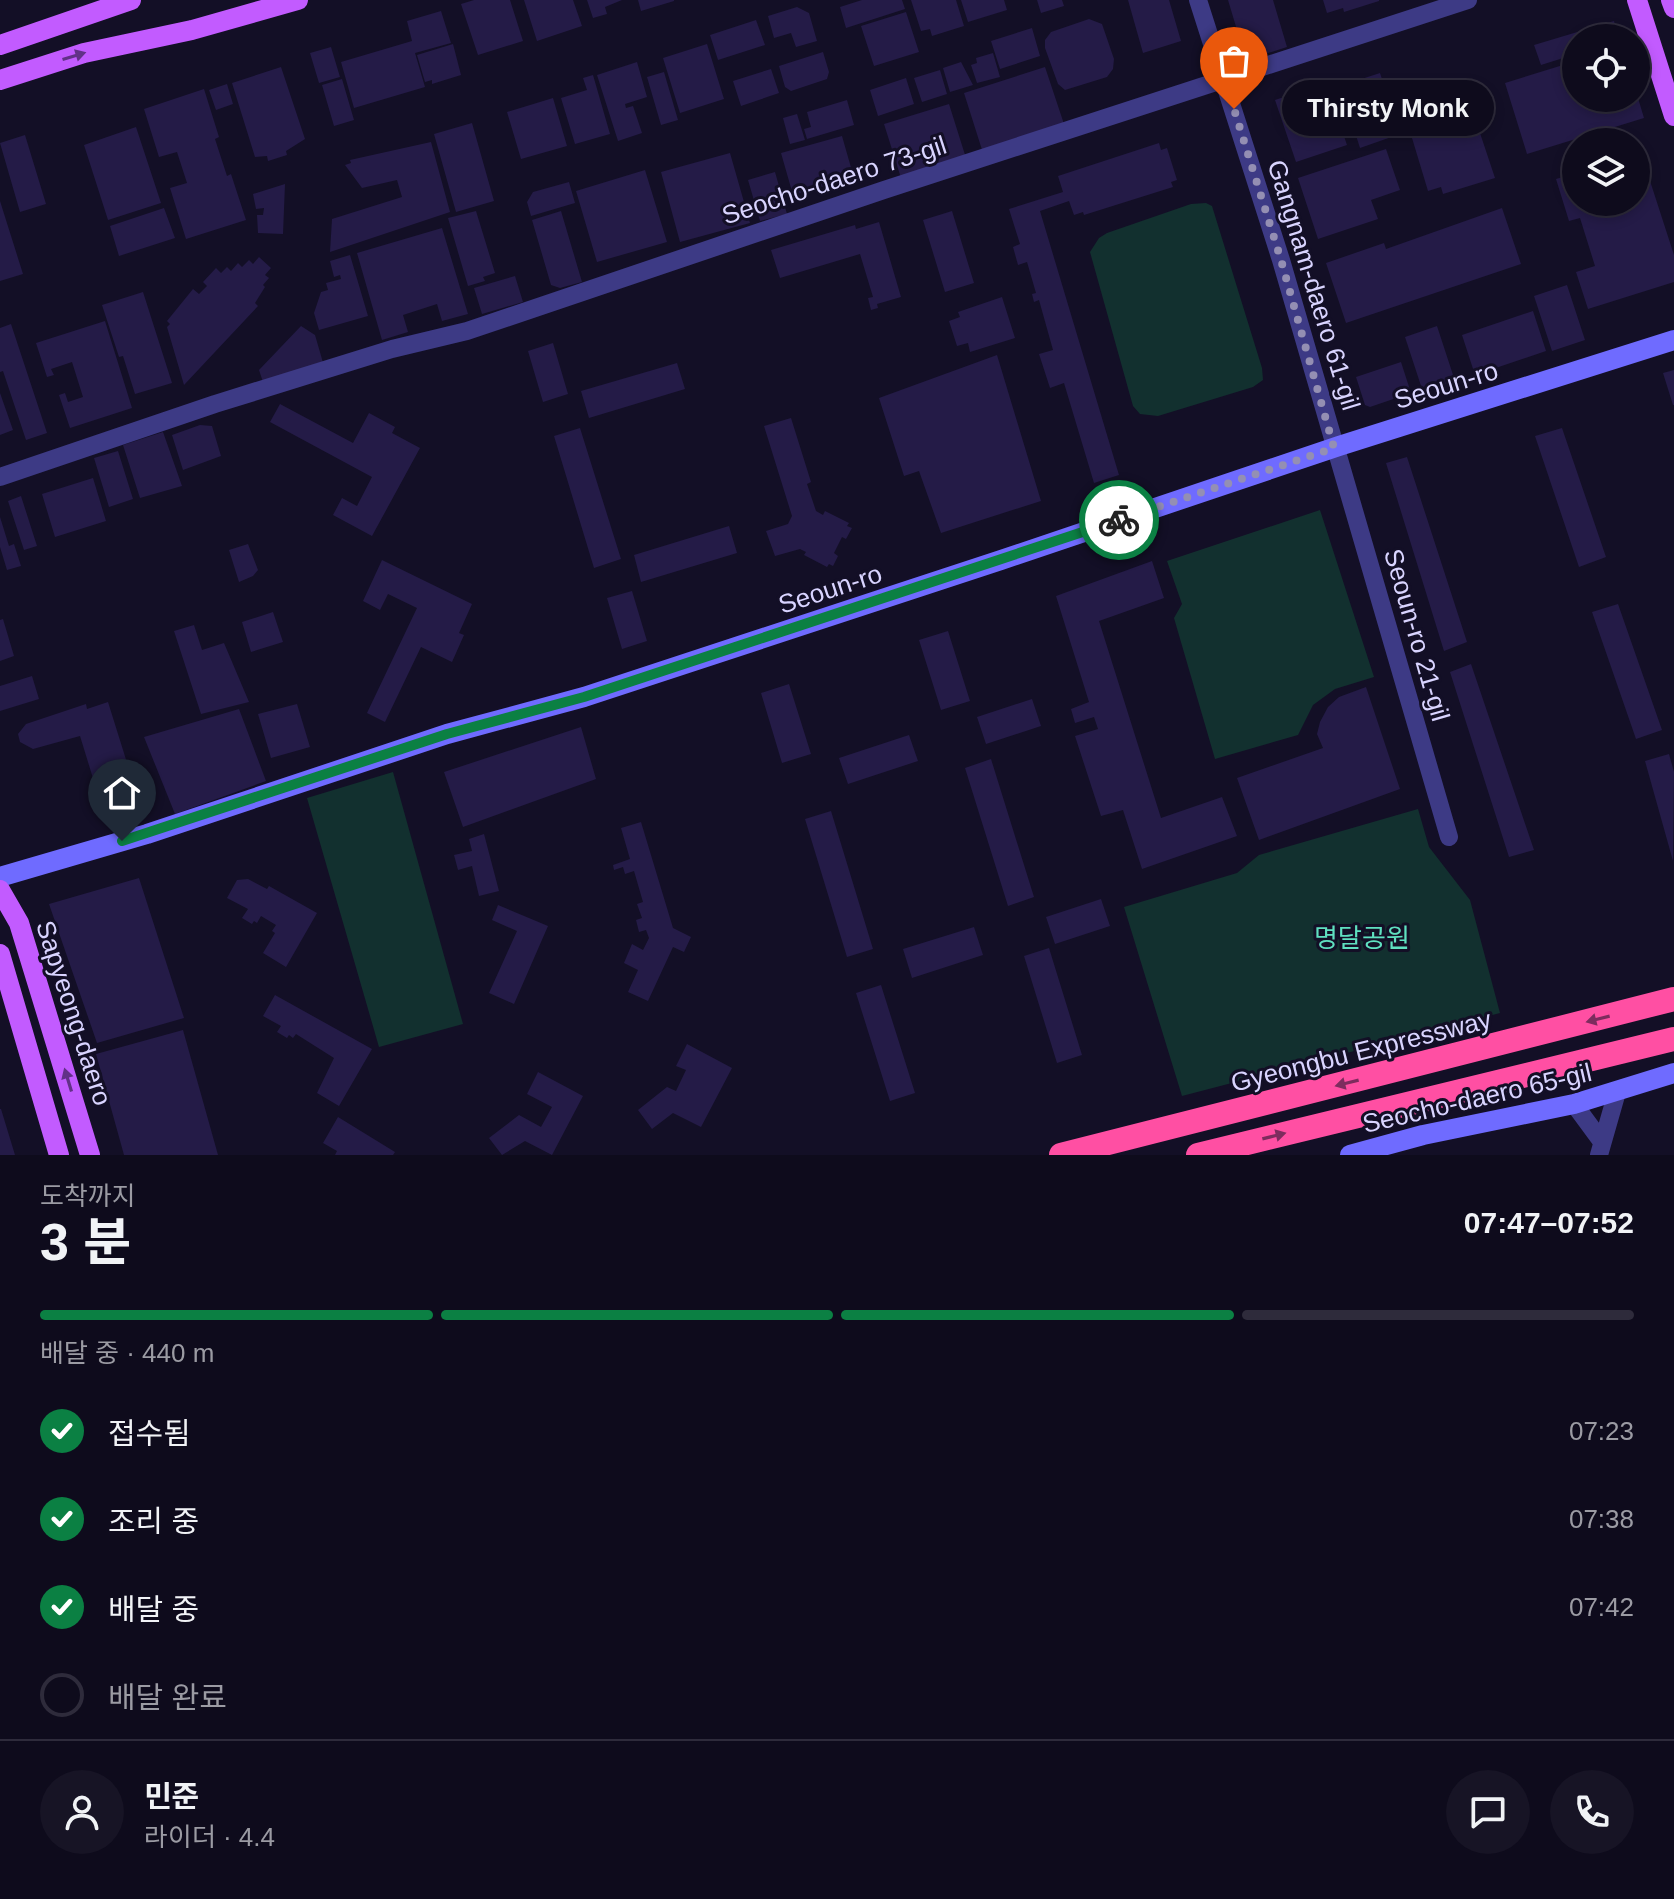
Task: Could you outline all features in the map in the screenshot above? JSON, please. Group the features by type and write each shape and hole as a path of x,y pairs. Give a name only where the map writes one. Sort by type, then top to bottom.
{"highway":[{"name":"Gyeongbu Expressway","path":"1061,1155 1674,999"},
{"path":"1198,1155 1674,1039"}],"main road":[{"path":"0,45 131,0"},
{"path":"0,80 84,53 192,30 298,0"},
{"path":"1637,0 1674,116"},
{"path":"1671,0 1674,8"},
{"name":"Sapyeong-daero","path":"0,890 19,923 90,1155"},
{"name":"Sapyeong-daero","path":"0,954 59,1155"}],"street":[{"name":"Gangnam-daero 61-gil","path":"1198,0 1285,274 1334,448"},
{"name":"Seocho-daero 73-gil","path":"0,477 215,404 392,349 467,331 853,200 1468,0"},
{"name":"Seoun-ro","path":"0,877 147,834 447,734 596,693 1334,448 1674,340"},
{"name":"Seoun-ro 21-gil","path":"1334,448 1449,837"},
{"name":"Seocho-daero 65-gil","path":"1350,1155 1423,1135 1574,1104 1674,1073"},
{"name":"Seocho-daero 65-gil","path":"1600,1149 1617,1092"},
{"path":"1574,1104 1600,1149"}],"green space":[{"path":"1206,203 1212,206 1262,368 1263,380 1253,387 1158,416 1140,414 1133,406 1090,252 1099,238 1107,233 1191,204"},
{"path":"1320,510 1374,677 1335,689 1313,705 1298,735 1215,759 1174,618 1182,604 1167,561"},
{"path":"393,772 463,1024 379,1047 307,798"},
{"name":"명달공원","path":"1418,809 1429,847 1470,900 1500,1013 1182,1096 1124,907 1237,873 1259,855"}],"building":[{"path":"474,0 510,0 523,41 478,55 461,4"},
{"path":"524,0 573,0 582,26 537,41"},
{"path":"587,0 622,0 605,7 607,14 593,18"},
{"path":"638,0 674,0 674,1 641,11"},
{"path":"862,0 902,0 905,9 846,28 840,7"},
{"path":"911,0 956,0 964,26 932,36 930,29 921,31"},
{"path":"961,0 1004,0 1007,10 968,22"},
{"path":"1037,0 1062,0 1064,6 1041,13"},
{"path":"1128,0 1169,0 1181,41 1143,53"},
{"path":"1228,0 1273,0 1287,47 1246,60"},
{"path":"1323,0 1379,1 1344,12 1343,8 1327,13"},
{"path":"797,7 809,13 817,41 796,47 791,33 774,38 768,16"},
{"path":"441,11 451,43 415,53 425,87 354,108 341,62 412,41 407,21"},
{"path":"906,12 919,52 874,66 861,26"},
{"path":"1089,19 1102,24 1114,59 1113,69 1107,77 1065,90 1058,84 1045,40 1051,32"},
{"path":"756,20 765,45 718,60 710,35"},
{"path":"1032,28 1040,56 1000,69 991,41"},
{"path":"1562,37 1562,58 1541,65 1534,45"},
{"path":"453,44 461,75 432,84 432,80 425,82 417,55"},
{"path":"707,44 724,99 680,113 663,58"},
{"path":"331,47 340,77 319,83 310,53"},
{"path":"823,52 829,72 827,79 791,91 785,87 779,66"},
{"path":"993,53 1000,77 977,83 971,65 977,63 976,58"},
{"path":"637,62 647,97 625,104 626,108 633,106 642,133 618,141 597,75"},
{"path":"961,62 973,85 950,92 943,68"},
{"path":"1562,65 1562,112 1642,112 1644,118 1612,128 1562,128 1562,143 1527,154 1505,83"},
{"path":"281,67 305,139 286,151 287,155 268,161 267,156 255,157 232,83"},
{"path":"1045,67 1065,127 983,153 964,93"},
{"path":"771,69 779,93 741,106 733,81"},
{"path":"940,70 947,94 922,102 914,78"},
{"path":"664,72 678,120 661,125 647,77"},
{"path":"1380,73 1400,134 1360,148 1340,86"},
{"path":"593,75 610,134 575,144 561,98 587,90 583,78"},
{"path":"906,78 914,104 878,116 870,90"},
{"path":"1428,78 1438,111 1400,122 1390,90"},
{"path":"342,79 354,120 334,126 322,85"},
{"path":"1326,83 1347,145 1296,162 1275,100"},
{"path":"227,84 233,104 216,110 209,90"},
{"path":"204,89 219,137 215,139 227,176 231,174 246,220 186,239 170,188 187,183 177,152 159,157 144,109"},
{"path":"553,98 567,146 521,159 507,112"},
{"path":"847,100 854,125 807,139 804,129 811,127 807,112"},
{"path":"949,104 966,158 901,178 884,124"},
{"path":"1453,113 1459,130 1477,124 1495,178 1443,194 1441,187 1428,191 1409,128"},
{"path":"797,114 805,140 790,144 783,118"},
{"path":"472,123 494,201 456,212 434,134"},
{"path":"136,127 161,203 108,220 84,145"},
{"path":"25,135 46,204 20,212 0,143"},
{"path":"842,136 854,178 793,195 781,153"},
{"path":"431,142 450,212 330,252 332,219 402,197 397,180 362,188 345,165 351,163 350,160"},
{"path":"1159,143 1161,150 1167,148 1177,180 1171,182 1173,187 1084,215 1083,212 1074,215 1069,201 1040,211 1119,475 1094,483 1064,383 1050,388 1039,354 1053,350 1039,300 1034,302 1032,294 1036,293 1027,262 1018,265 1013,247 1020,244 1009,209 1063,192 1058,176"},
{"path":"1386,149 1400,190 1371,200 1378,219 1318,239 1298,178"},
{"path":"730,153 750,223 680,242 661,172"},
{"path":"645,170 667,242 597,262 576,191"},
{"path":"775,172 787,214 760,221 748,180"},
{"path":"1562,177 1562,198 1556,179"},
{"path":"1650,181 1674,255 1674,282 1588,309 1576,272 1595,266 1580,218 1569,221 1567,216 1650,216"},
{"path":"569,182 575,203 531,216 527,202 533,192"},
{"path":"285,184 283,234 258,233 257,215 263,215 264,208 256,209 253,194"},
{"path":"0,201 23,274 0,281"},
{"path":"164,208 175,238 119,256 110,226"},
{"path":"1502,208 1521,264 1346,323 1326,263 1384,243 1386,249"},
{"path":"476,211 495,273 483,277 485,281 468,286 448,218"},
{"path":"561,211 582,282 560,288 551,285 532,220"},
{"path":"952,211 974,283 945,292 923,220"},
{"path":"879,222 901,297 877,304 878,308 871,310 868,298 873,297 860,254 780,278 771,250 855,225 856,229"},
{"path":"442,228 468,314 442,321 437,304 403,315 408,332 382,340 357,253"},
{"path":"350,255 368,316 319,330 314,313 321,292 328,290 326,283 341,279 340,275 334,277 330,261"},
{"path":"259,257 271,268 265,275 269,278 255,303 258,306 184,385 167,321 193,289 199,294 207,286 203,282 216,268 221,273 227,267 231,271 238,263 242,267 249,260 253,264"},
{"path":"515,276 523,302 482,314 474,288"},
{"path":"1567,285 1585,340 1552,351 1534,296"},
{"path":"143,292 172,383 135,394 102,305"},
{"path":"1002,297 1015,338 970,352 968,343 957,346 949,321 960,317 958,312"},
{"path":"1533,311 1546,351 1475,375 1462,335"},
{"path":"105,321 132,408 70,428 59,395 65,393 68,402 83,397 72,362 51,369 54,375 47,377 36,343"},
{"path":"11,324 47,433 26,440 3,371 0,372 0,328"},
{"path":"301,326 315,335 324,366 263,382 259,370"},
{"path":"1437,326 1455,381 1423,392 1405,337"},
{"path":"553,343 568,394 543,402 528,351"},
{"path":"997,355 1041,501 941,533 919,471 904,476 879,398"},
{"path":"1401,362 1411,393 1370,407 1365,405 1356,377"},
{"path":"677,363 685,389 589,418 581,391"},
{"path":"1674,370 1674,405 1673,405 1663,373"},
{"path":"0,393 13,430 0,435"},
{"path":"280,404 353,443 369,413 395,427 392,433 420,448 372,536 333,515 342,498 357,506 372,477 270,422"},
{"path":"791,418 811,482 807,484 816,511 823,515 825,511 849,523 847,526 852,528 846,539 842,537 834,553 838,556 833,566 829,564 827,567 804,555 806,552 800,549 775,556 766,531 788,524 792,516 764,426"},
{"path":"200,425 212,426 221,456 183,470 172,435"},
{"path":"580,428 621,559 594,568 554,436"},
{"path":"1562,428 1606,557 1579,567 1535,436"},
{"path":"163,432 182,486 140,498 123,445"},
{"path":"118,451 133,499 109,507 94,458"},
{"path":"1407,457 1467,642 1444,651 1386,463"},
{"path":"93,478 106,521 55,537 42,494"},
{"path":"21,496 37,546 24,550 8,501"},
{"path":"0,517 9,546 14,544 21,566 7,570 0,547"},
{"path":"729,526 737,553 641,582 634,555"},
{"path":"248,544 258,570 253,576 239,582 229,550"},
{"path":"382,560 472,604 459,633 464,635 452,662 421,647 385,722 367,713 417,608 388,594 380,610 363,601"},
{"path":"1152,561 1164,598 1099,621 1161,818 1222,797 1237,836 1142,869 1123,810 1101,816 1075,736 1098,729 1094,717 1075,723 1071,709 1089,702 1056,596"},
{"path":"632,591 647,641 622,649 607,598"},
{"path":"1618,604 1662,730 1636,739 1592,612"},
{"path":"273,612 283,642 251,652 242,622"},
{"path":"3,619 14,656 0,661 0,620"},
{"path":"194,625 202,650 224,643 249,702 201,714 174,631"},
{"path":"948,631 970,701 941,710 919,640"},
{"path":"1471,664 1534,850 1509,857 1450,672"},
{"path":"32,676 39,699 0,711 0,686"},
{"path":"789,684 811,754 782,763 761,693"},
{"path":"1366,687 1400,789 1259,840 1237,778 1323,748 1317,734 1328,707 1339,697"},
{"path":"1032,699 1041,726 986,744 977,717"},
{"path":"108,702 139,801 130,804 123,812 104,814 80,736 33,749 20,742 18,734 26,724 86,704 87,709"},
{"path":"297,704 310,747 271,758 258,714"},
{"path":"239,709 266,781 175,814 144,737"},
{"path":"581,727 596,779 463,827 444,772"},
{"path":"909,735 918,761 848,784 839,758"},
{"path":"1669,754 1674,772 1673,861 1645,761"},
{"path":"991,759 1034,897 1008,906 965,768"},
{"path":"831,811 873,949 847,957 805,819"},
{"path":"641,822 673,928 691,937 684,952 673,947 648,1001 628,992 638,970 624,963 632,944 643,950 649,938 646,930 639,932 636,920 642,918 637,904 643,902 634,871 625,874 623,867 614,870 613,865 630,859 621,828"},
{"path":"484,834 499,891 479,896 472,866 458,870 454,855 472,851 469,839"},
{"path":"139,878 184,1018 97,1043 49,904"},
{"path":"248,879 267,889 269,886 317,913 286,967 263,953 275,933 272,931 276,925 261,916 257,923 254,921 252,924 242,918 248,909 227,898 237,880"},
{"path":"1101,899 1110,926 1055,944 1046,917"},
{"path":"498,905 548,926 514,1004 489,993 517,931 492,920"},
{"path":"974,927 983,955 912,978 903,949"},
{"path":"1049,948 1082,1055 1057,1063 1024,956"},
{"path":"881,985 915,1093 890,1101 856,993"},
{"path":"275,995 372,1049 339,1106 317,1093 334,1058 296,1034 293,1038 289,1035 287,1038 277,1032 281,1026 263,1016"},
{"path":"183,1030 218,1155 124,1155 96,1054"},
{"path":"687,1044 732,1068 701,1127 673,1113 652,1129 638,1110 667,1087 676,1091 686,1070 676,1066"},
{"path":"538,1072 583,1096 552,1155 525,1141 502,1155 489,1138 519,1115 541,1127 552,1107 527,1094"},
{"path":"1,1109 15,1155 0,1155"},
{"path":"338,1117 395,1152 393,1155 335,1155 337,1151 323,1143"}],"way so far":[{"path":"1119,520 1334,448 1234,109"}],"place":[{"name":"Thirsty Monk","path":"1234,109"}],"route":[{"path":"122,841 447,734 584,697 1119,520"}]}
